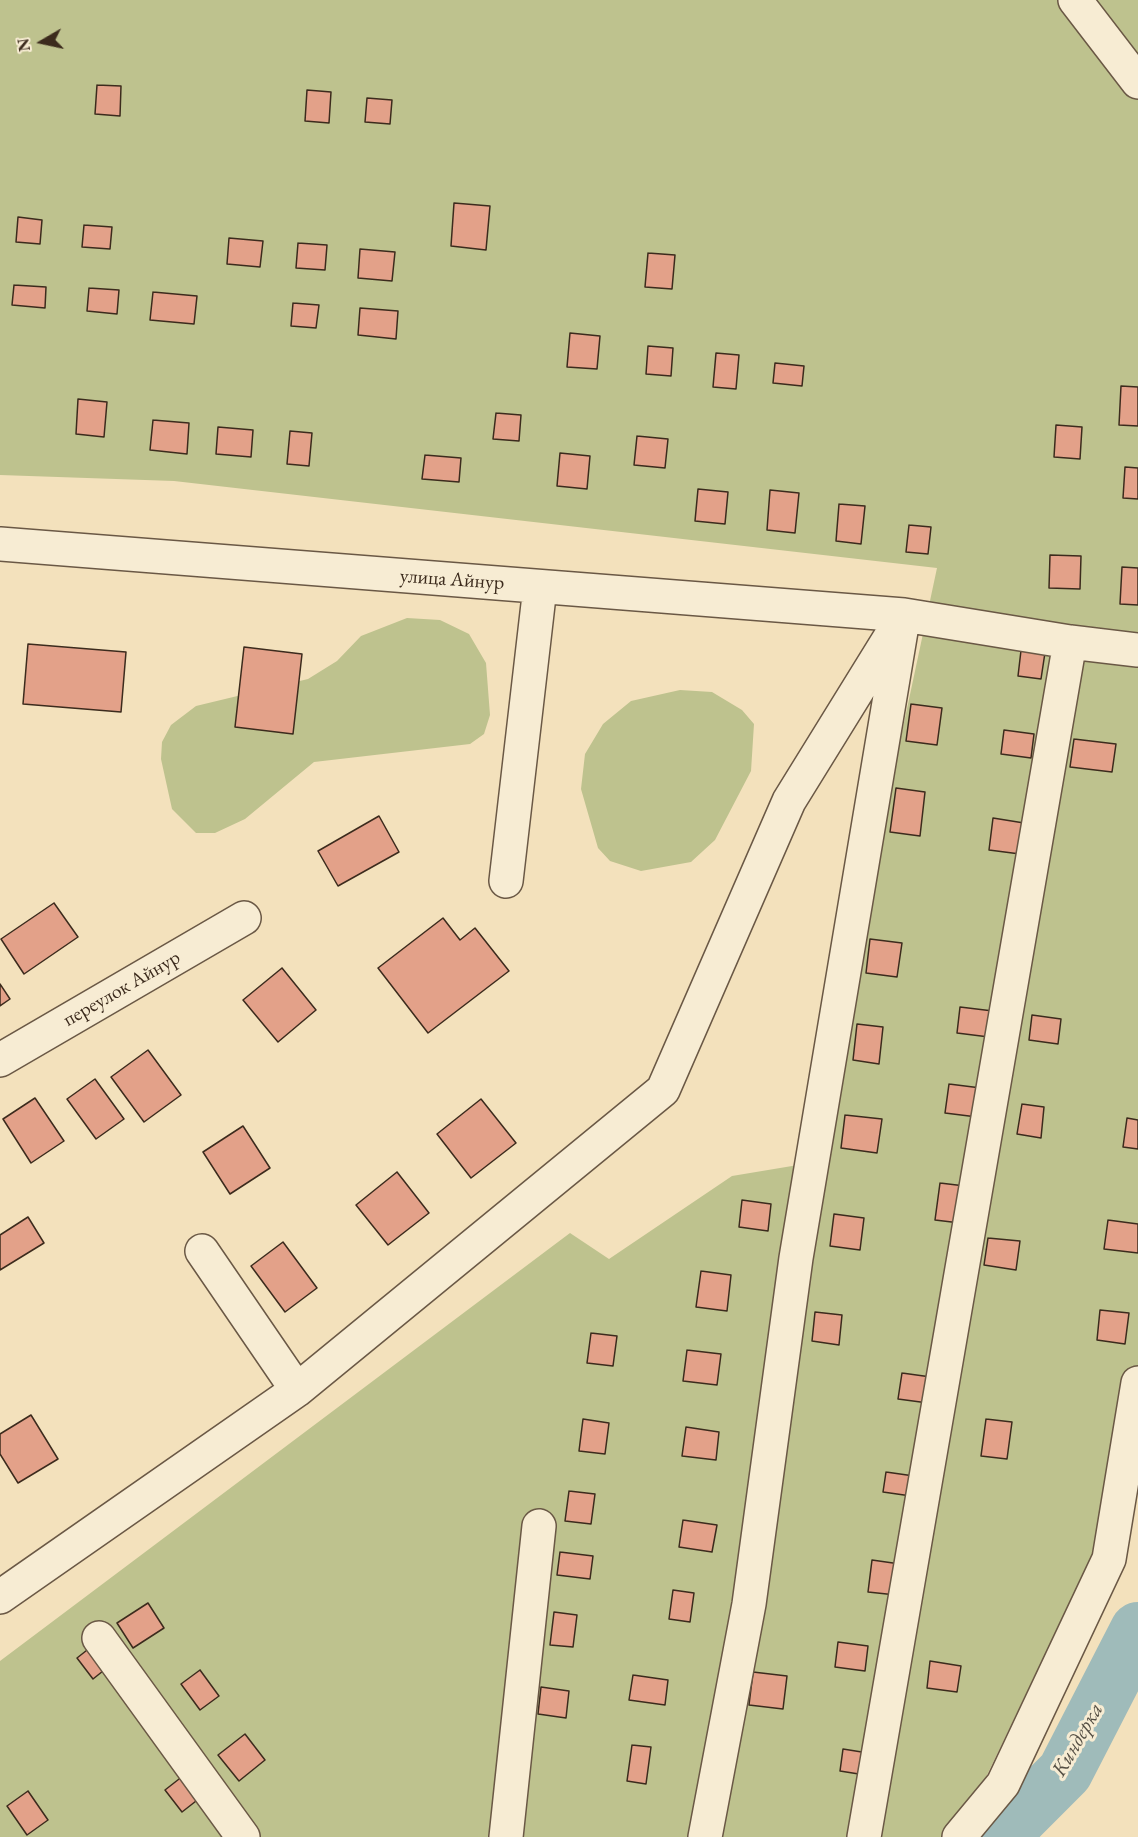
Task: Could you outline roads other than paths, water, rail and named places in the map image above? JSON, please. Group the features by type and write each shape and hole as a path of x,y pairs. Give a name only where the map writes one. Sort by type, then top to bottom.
{"street":[{"path":"1075,0 1138,82"},
{"name":"улица Айнур","path":"0,544 904,615 1070,642 1138,650"},
{"path":"506,881 540,586"},
{"path":"5,1582 297,1390 663,1090 789,801 904,615"},
{"path":"705,1837 749,1604 796,1258 904,615"},
{"path":"864,1837 1070,642"},
{"name":"переулок Айнур","path":"0,1060 244,918"},
{"path":"202,1251 297,1390"},
{"path":"959,1837 1003,1784 1109,1559 1138,1383"},
{"path":"506,1837 539,1526"},
{"path":"99,1638 243,1837"}],"waterway":[{"name":"Киндерка","path":"1000,1837 1065,1772 1138,1630"}]}
